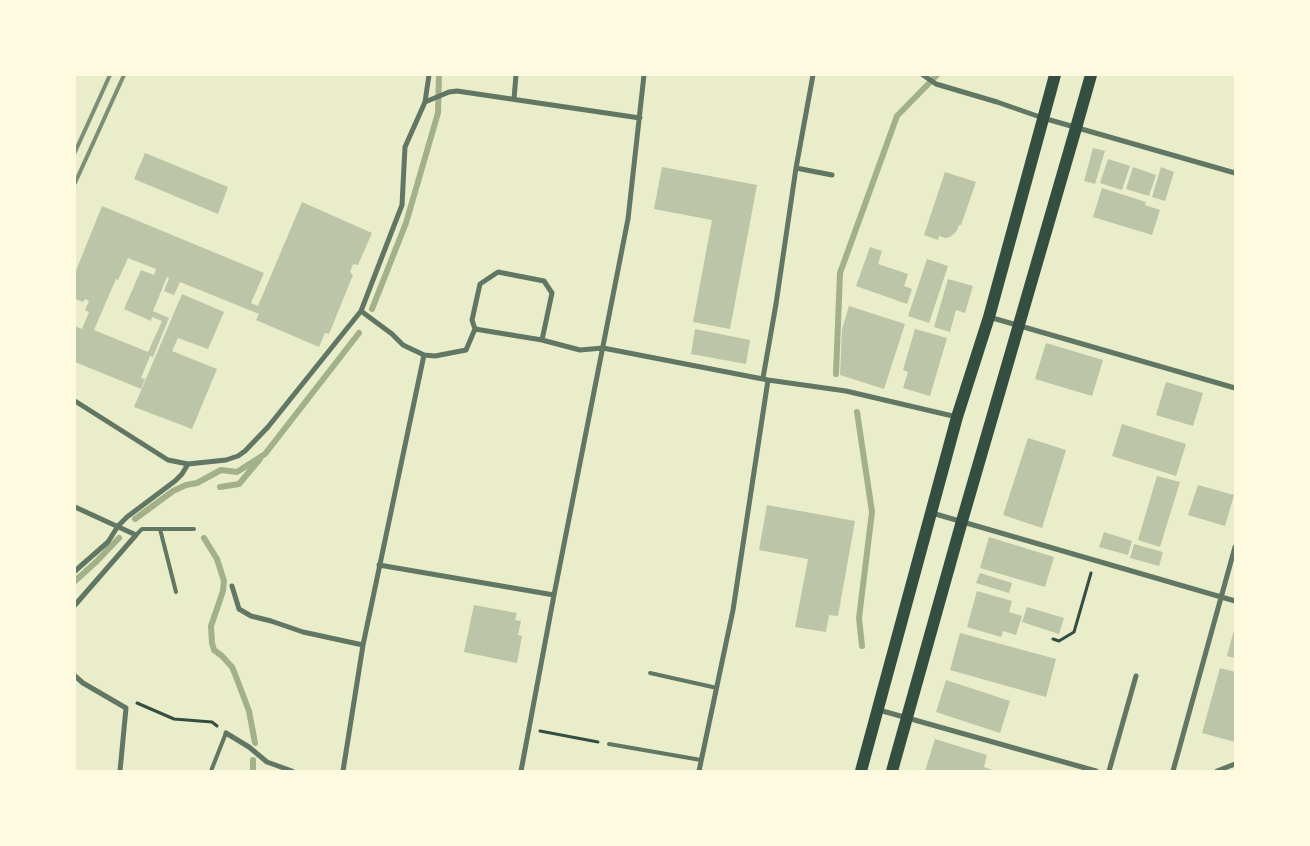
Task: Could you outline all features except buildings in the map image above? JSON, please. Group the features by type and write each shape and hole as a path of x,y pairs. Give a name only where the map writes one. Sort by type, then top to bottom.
{"main road":[{"path":"861,771 957,418 989,317 1055,75"},
{"path":"892,771 1090,75"}],"street":[{"path":"75,401 162,458 175,462 188,464 226,460 238,456 245,451 268,427 361,311 402,205 405,147 427,101 429,75"},
{"path":"514,100 516,75"},
{"path":"521,771 628,219 644,75"},
{"path":"699,771 733,610 796,168 813,75"},
{"path":"923,75 936,84 1043,118 1235,173"},
{"path":"427,101 448,92 457,91 640,118"},
{"path":"796,168 832,175"},
{"path":"361,311 392,334 403,345 424,355 435,356 466,350 475,329 472,320 480,284 498,272 544,281 552,293 542,340"},
{"path":"989,317 1235,388"},
{"path":"475,329 542,340 580,350 602,348 765,379 846,391 957,418"},
{"path":"343,771 363,645 424,355"},
{"path":"75,571 108,542 127,516 176,480 188,464"},
{"path":"75,507 136,535 75,605"},
{"path":"932,513 1235,601"},
{"path":"1173,771 1235,547"},
{"path":"379,566 554,595"},
{"path":"232,586 239,609 251,616 303,632 363,645"},
{"path":"75,676 83,683 126,708 120,771"},
{"path":"1110,771 1136,676"},
{"path":"878,710 1096,771"},
{"path":"226,733 249,747 272,765 292,771"},
{"path":"1217,771 1235,764"}],"lane":[{"path":"136,535 142,529 194,529"},
{"path":"160,529 176,592"},
{"path":"650,673 717,688"},
{"path":"210,771 226,733"},
{"path":"609,744 702,760"}],"path":[{"path":"1054,639 1059,641 1074,632 1094,560"},
{"path":"121,705 131,700 174,719 212,722 226,733"},
{"path":"530,729 609,744"}],"waterway":[{"path":"372,309 406,223 438,113 439,75"},
{"path":"836,374 840,273 897,116 937,75"},
{"path":"135,519 173,491 186,485 197,483 221,470 237,472 265,454 359,333"},
{"path":"857,412 872,512 859,618 862,646"},
{"path":"220,487 239,484 260,459"},
{"path":"75,581 119,538"},
{"path":"204,538 217,559 224,581 223,591 211,626 212,643 214,650 232,667 249,711 255,743"},
{"path":"253,760 253,771"}],"railway":[{"path":"75,152 110,75"},
{"path":"75,183 124,75"}]}
